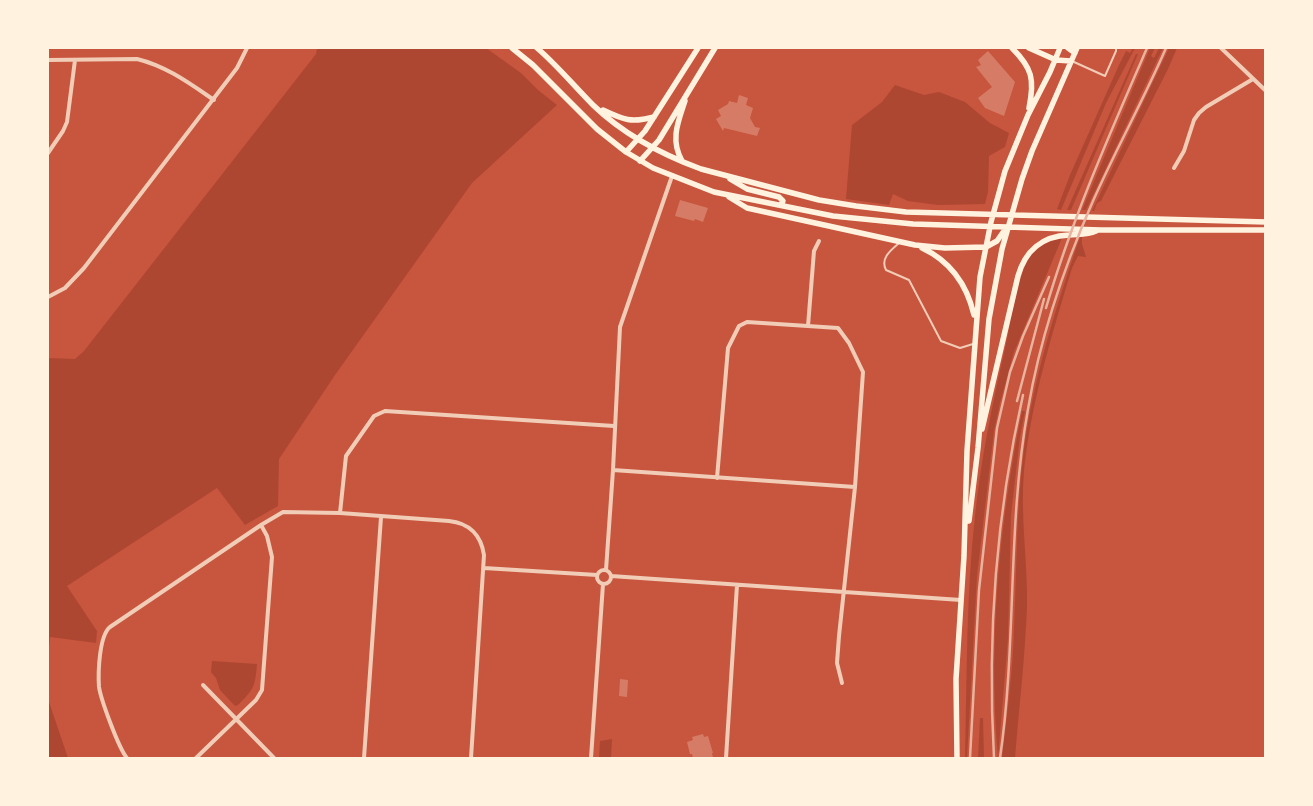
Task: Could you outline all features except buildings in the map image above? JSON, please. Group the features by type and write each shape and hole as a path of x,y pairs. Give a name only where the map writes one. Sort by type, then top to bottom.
{"main road":[{"path":"512,48 533,65 597,129 626,152 640,161 672,176 731,198 747,208 915,245 953,249 986,247 997,241 1010,222"},
{"path":"537,48 594,106 639,139 683,162 728,177 818,200 906,212 1266,222"},
{"path":"626,152 639,139 698,48"},
{"path":"640,161 654,147 715,48"},
{"path":"1012,48 1025,61 1031,73 1032,93 1028,115"},
{"path":"1030,48 1056,60 1071,61"},
{"path":"957,758 956,679 964,556 967,450 980,277 1000,187 1028,115 1056,60 1060,48"},
{"path":"964,556 978,448 989,319 1002,249 1032,151 1076,50 1068,48"},
{"path":"683,162 677,152 675,141 680,116 689,89"},
{"path":"594,106 617,117 630,120 637,121 654,117"},
{"path":"728,177 746,189 779,197 783,201 781,205"},
{"path":"714,192 862,220 913,224 1100,230 1266,230"},
{"path":"978,448 1022,264 1031,250 1046,240 1060,236 1087,235 1100,230"},
{"path":"915,245 938,257 955,273 967,291 976,322"}],"street":[{"path":"48,298 65,288 80,273 214,100 237,68 247,48"},
{"path":"1221,48 1266,91"},
{"path":"48,60 124,58 150,62 173,72 214,100"},
{"path":"48,152 67,122 75,60"},
{"path":"1174,168 1184,151 1194,120 1199,113 1253,79"},
{"path":"672,176 620,326 606,570 611,576 961,600"},
{"path":"808,326 814,251 819,241"},
{"path":"717,478 728,348 739,326 747,322 838,328 849,343 863,372 855,487 837,660 842,683"},
{"path":"340,514 346,456 374,416 379,412 614,426"},
{"path":"613,470 855,487"},
{"path":"127,758 120,746 100,689 104,632 283,512 449,521 464,524 476,534 481,542 484,568 471,758"},
{"path":"364,758 381,517"},
{"path":"196,758 256,700 264,684 272,557 270,546 261,525"},
{"path":"484,568 597,575"},
{"path":"603,584 598,581 597,575 599,571 606,570"},
{"path":"603,584 608,583 611,576"},
{"path":"591,758 603,584"},
{"path":"726,758 737,585"},
{"path":"203,685 274,758"}],"lane":[{"path":"1071,61 1105,76 1116,48"},
{"path":"901,242 887,255 884,263 886,270 909,280 942,342 962,348 974,343"}],"shaded area":[{"path":"317,48 486,48 521,73 557,105 472,183 335,375 279,459 278,506 245,525 217,488 67,586 97,631 96,643 50,637 48,658 48,358 75,359 84,351 316,54"},
{"path":"1135,48 1106,103 1061,210 1057,209 1070,175 1119,65 1126,51 1130,53"},
{"path":"1150,48 1155,48 1151,56 1154,58 1159,48 1163,48 1086,210 1082,210"},
{"path":"1169,48 1177,48 1168,69 1101,201 1097,203 1094,211 1092,211"},
{"path":"1136,54 1138,54 1071,210 1067,210"},
{"path":"895,85 924,95 939,92 965,102 990,123 1009,133 1005,147 989,156 988,192 985,204 938,205 908,201 893,194 889,205 846,199 852,125 882,102"},
{"path":"1080,237 1082,237 1086,257 1078,256 1072,268 1043,368 1027,445 1023,488 1027,607 1023,664 1015,758 1002,758 1010,692 1021,471 1028,422 1047,342"},
{"path":"1062,238 1014,352 994,431 977,576 967,758 965,758 967,637 972,546 988,430 1021,275 1030,257 1040,247 1048,242"},
{"path":"1022,411 1025,411 1011,515 1008,638 998,758 994,671 995,627 1007,497"},
{"path":"212,661 257,664 253,687 238,705 235,706 220,690 216,678 211,672"},
{"path":"48,699 68,758 48,758"},
{"path":"980,718 983,718 984,758 978,758"},
{"path":"612,739 611,758 599,757 600,741"}],"railway":[{"path":"1046,308 1080,209 1147,48"},
{"path":"1000,758 1009,671 1014,540 1021,453 1039,356 1054,303 1082,226 1166,48"},
{"path":"970,758 979,590 997,428 1010,372 1023,336 1049,277"},
{"path":"1017,401 1044,299"},
{"path":"994,758 992,667 996,576 1006,485 1023,395"}]}
